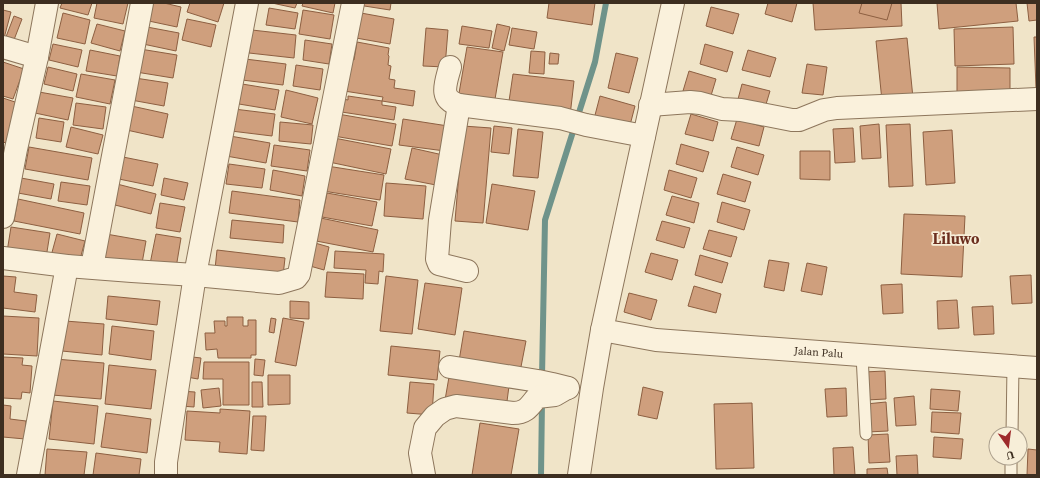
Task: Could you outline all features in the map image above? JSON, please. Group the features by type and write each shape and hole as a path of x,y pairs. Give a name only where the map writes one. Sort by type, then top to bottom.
{"street":[{"path":"3,217 10,147 37,57 47,3"},
{"path":"92,267 142,3"},
{"path":"166,475 166,462 195,275 247,3"},
{"path":"3,258 68,266 195,275 279,283 296,278 299,274 353,3"},
{"path":"579,475 602,330 673,3"},
{"path":"3,47 37,57"},
{"path":"450,67 445,86 445,94 448,100 452,103 560,118 576,123 644,136"},
{"path":"650,105 690,102 700,103 722,109 741,110 792,120 799,120 824,110 837,108 1037,99 1037,106"},
{"path":"459,105 440,220 437,259 439,264 467,271"},
{"path":"28,475 68,266"},
{"name":"Jalan Palu","path":"602,330 656,340 1037,368"},
{"path":"450,367 550,389 592,388"},
{"path":"424,475 420,453 425,428 435,416 445,409 456,406 520,413 527,409 550,389"}],"lane":[{"path":"862,355 866,434"},
{"path":"1012,426 1013,366"}],"building":[{"path":"62,3 92,3 88,15 60,8"},
{"path":"97,3 128,3 123,24 94,18"},
{"path":"148,3 164,3 181,7 177,27 144,20"},
{"path":"190,3 224,3 218,22 187,12"},
{"path":"272,3 297,3 295,8"},
{"path":"303,3 335,3 333,13 302,6"},
{"path":"358,3 391,3 390,10 358,5"},
{"path":"549,3 595,3 592,25 547,18"},
{"path":"768,3 797,3 792,22 765,14"},
{"path":"813,3 901,3 902,26 815,30"},
{"path":"862,3 892,3 887,20 859,13"},
{"path":"937,3 1016,3 1018,21 939,29"},
{"path":"1027,3 1037,3 1037,20 1029,21"},
{"path":"711,7 739,14 733,34 706,26"},
{"path":"269,8 298,13 295,29 266,25"},
{"path":"3,10 11,12 3,42"},
{"path":"303,10 334,15 330,39 299,34"},
{"path":"63,13 90,20 85,44 57,38"},
{"path":"361,13 394,19 390,44 356,38"},
{"path":"14,16 22,19 12,45 4,42"},
{"path":"187,19 216,25 211,47 182,40"},
{"path":"97,24 125,31 120,51 91,43"},
{"path":"497,24 510,27 504,51 492,48"},
{"path":"462,26 492,31 489,48 459,44"},
{"path":"147,27 179,33 176,51 143,44"},
{"path":"1013,27 1014,64 955,66 954,29"},
{"path":"426,28 448,30 445,67 423,66"},
{"path":"512,28 537,32 534,49 509,45"},
{"path":"252,30 296,35 294,58 249,53"},
{"path":"1034,37 1037,37 1037,88 1036,88"},
{"path":"907,38 913,98 882,101 876,41"},
{"path":"305,40 332,44 329,64 303,60"},
{"path":"357,42 389,48 388,65 391,66 389,79 395,80 394,88 415,91 413,106 382,101 383,97 344,91 349,59 354,60"},
{"path":"53,44 82,50 78,67 49,60"},
{"path":"705,44 733,52 727,72 700,64"},
{"path":"467,47 503,52 494,105 458,99"},
{"path":"140,49 177,55 173,78 136,72"},
{"path":"90,50 120,56 117,76 86,71"},
{"path":"748,50 776,58 770,77 742,70"},
{"path":"531,51 545,52 544,74 529,73"},
{"path":"550,53 559,54 558,64 549,64"},
{"path":"616,53 638,58 629,93 608,88"},
{"path":"245,59 286,64 283,85 242,80"},
{"path":"3,62 24,69 13,99 3,96"},
{"path":"807,64 827,67 823,95 802,93"},
{"path":"296,65 323,69 320,90 293,86"},
{"path":"48,67 77,74 73,91 44,84"},
{"path":"957,67 1010,68 1010,96 957,95"},
{"path":"689,71 716,79 710,99 683,91"},
{"path":"81,74 115,80 110,104 76,97"},
{"path":"513,74 574,81 570,116 508,108"},
{"path":"135,78 168,83 164,106 131,100"},
{"path":"242,84 279,90 275,110 239,104"},
{"path":"742,84 770,91 764,111 737,103"},
{"path":"286,90 318,98 312,124 281,117"},
{"path":"39,92 73,98 68,120 35,113"},
{"path":"348,96 382,101 382,105 396,107 394,120 335,111 338,98 348,100"},
{"path":"600,96 635,106 629,129 594,119"},
{"path":"3,98 18,103 6,143 3,142"},
{"path":"76,103 106,107 103,129 73,125"},
{"path":"127,105 168,114 163,138 122,129"},
{"path":"234,109 275,114 272,136 231,131"},
{"path":"332,113 396,124 392,146 328,135"},
{"path":"691,114 718,122 713,141 685,134"},
{"path":"39,118 64,122 61,142 36,138"},
{"path":"403,119 448,126 445,151 399,145"},
{"path":"737,119 764,127 759,146 731,139"},
{"path":"280,122 313,125 311,144 279,141"},
{"path":"879,124 881,158 862,159 860,126"},
{"path":"910,124 913,186 889,187 886,125"},
{"path":"463,126 491,128 483,223 455,221"},
{"path":"494,126 512,128 509,154 491,152"},
{"path":"71,127 103,135 98,154 66,147"},
{"path":"853,128 855,162 835,163 833,129"},
{"path":"518,129 543,132 538,178 513,176"},
{"path":"952,130 955,183 926,185 923,132"},
{"path":"230,136 270,143 266,163 226,156"},
{"path":"334,138 391,149 386,174 329,162"},
{"path":"681,144 709,152 703,172 676,164"},
{"path":"274,145 310,150 307,171 271,166"},
{"path":"29,147 92,158 88,180 25,169"},
{"path":"737,147 764,155 758,175 731,167"},
{"path":"412,148 443,155 436,185 405,179"},
{"path":"800,151 830,151 830,180 800,179"},
{"path":"118,156 158,164 153,186 114,178"},
{"path":"229,164 265,169 262,188 226,184"},
{"path":"327,166 384,175 380,200 323,191"},
{"path":"273,170 305,176 302,196 270,190"},
{"path":"669,170 697,178 691,198 664,190"},
{"path":"723,174 751,182 745,202 717,194"},
{"path":"21,178 54,184 51,199 18,193"},
{"path":"164,178 188,183 184,200 161,195"},
{"path":"61,182 90,186 87,205 58,201"},
{"path":"386,183 426,186 423,219 384,216"},
{"path":"117,184 156,194 151,214 111,204"},
{"path":"492,184 535,191 528,230 486,223"},
{"path":"232,191 300,200 298,222 229,213"},
{"path":"327,193 377,202 372,226 322,217"},
{"path":"672,196 699,203 694,223 666,215"},
{"path":"18,199 84,213 80,234 14,221"},
{"path":"722,202 750,210 744,230 717,222"},
{"path":"160,203 185,207 180,232 156,228"},
{"path":"904,214 965,216 962,277 901,274"},
{"path":"316,217 378,230 373,252 311,240"},
{"path":"232,220 284,225 283,243 230,238"},
{"path":"662,221 690,228 684,248 656,240"},
{"path":"11,227 50,233 46,258 7,252"},
{"path":"709,230 737,237 731,257 703,249"},
{"path":"57,234 85,241 79,263 51,256"},
{"path":"106,234 146,241 141,269 102,263"},
{"path":"156,234 181,238 176,268 150,264"},
{"path":"315,243 329,247 324,270 310,266"},
{"path":"217,250 285,258 283,276 215,269"},
{"path":"335,251 384,254 383,272 379,271 378,284 365,283 366,270 334,268"},
{"path":"651,253 678,260 672,280 645,272"},
{"path":"700,255 728,263 722,283 695,275"},
{"path":"769,260 789,263 784,291 764,287"},
{"path":"807,263 827,267 822,295 801,291"},
{"path":"327,272 364,274 363,299 325,297"},
{"path":"1031,275 1032,303 1012,304 1010,276"},
{"path":"3,276 16,277 14,292 37,295 35,312 3,308"},
{"path":"386,276 418,280 412,334 380,331"},
{"path":"425,283 462,288 455,335 418,329"},
{"path":"902,284 903,313 883,314 881,285"},
{"path":"694,286 721,294 716,313 688,306"},
{"path":"629,293 657,300 651,320 624,312"},
{"path":"108,296 160,301 157,325 106,319"},
{"path":"957,300 959,328 938,329 937,301"},
{"path":"290,301 309,302 309,319 290,318"},
{"path":"993,306 994,334 974,335 972,307"},
{"path":"3,316 39,318 37,356 3,354"},
{"path":"227,317 243,317 243,326 248,326 248,320 256,320 256,355 251,355 251,358 218,358 217,349 206,350 205,333 215,333 214,321 225,321 225,326 227,326"},
{"path":"271,318 276,319 274,333 269,332"},
{"path":"283,318 304,322 296,366 275,362"},
{"path":"65,321 104,324 102,355 62,351"},
{"path":"112,326 154,331 151,360 109,354"},
{"path":"464,331 526,341 519,377 458,367"},
{"path":"391,346 440,351 437,380 388,375"},
{"path":"184,356 201,358 198,379 181,376"},
{"path":"3,357 23,358 22,365 32,366 30,393 22,392 21,399 3,398"},
{"path":"55,359 104,363 101,399 52,395"},
{"path":"255,359 265,360 263,376 254,375"},
{"path":"204,362 249,362 249,405 223,405 223,379 203,379"},
{"path":"109,365 156,370 151,409 105,404"},
{"path":"885,371 886,399 866,400 864,372"},
{"path":"268,375 290,375 290,404 268,405"},
{"path":"449,377 509,386 506,409 445,400"},
{"path":"252,382 262,382 263,407 252,407"},
{"path":"410,382 434,384 432,415 407,413"},
{"path":"643,387 663,392 657,419 638,415"},
{"path":"219,388 221,406 203,408 201,390"},
{"path":"846,388 847,416 827,417 825,389"},
{"path":"931,389 960,391 958,411 930,409"},
{"path":"180,391 195,392 194,407 180,406"},
{"path":"914,396 916,425 896,426 894,398"},
{"path":"53,401 98,406 94,444 49,439"},
{"path":"886,402 888,431 867,432 866,404"},
{"path":"752,403 754,468 716,469 714,404"},
{"path":"3,405 11,406 10,419 26,421 25,439 3,437"},
{"path":"220,409 250,411 247,454 219,452 220,442 185,440 187,411 220,413"},
{"path":"932,412 961,413 959,434 931,432"},
{"path":"106,413 151,419 147,453 101,447"},
{"path":"253,416 266,416 264,451 251,450"},
{"path":"480,423 519,429 511,475 472,475"},
{"path":"888,434 890,462 869,463 868,435"},
{"path":"934,437 963,439 961,459 933,457"},
{"path":"853,447 855,475 834,475 833,448"},
{"path":"47,449 87,452 84,475 45,475"},
{"path":"1028,449 1037,450 1037,475 1027,475"},
{"path":"96,453 141,459 139,475 93,475"},
{"path":"917,455 918,475 897,475 896,456"},
{"path":"887,468 888,475 867,475 867,469"}],"waterway":[{"path":"542,377 545,220 595,62 606,3"},
{"path":"541,475 542,401"}],"district":[{"name":"Liluwo","path":"956,238"}]}
